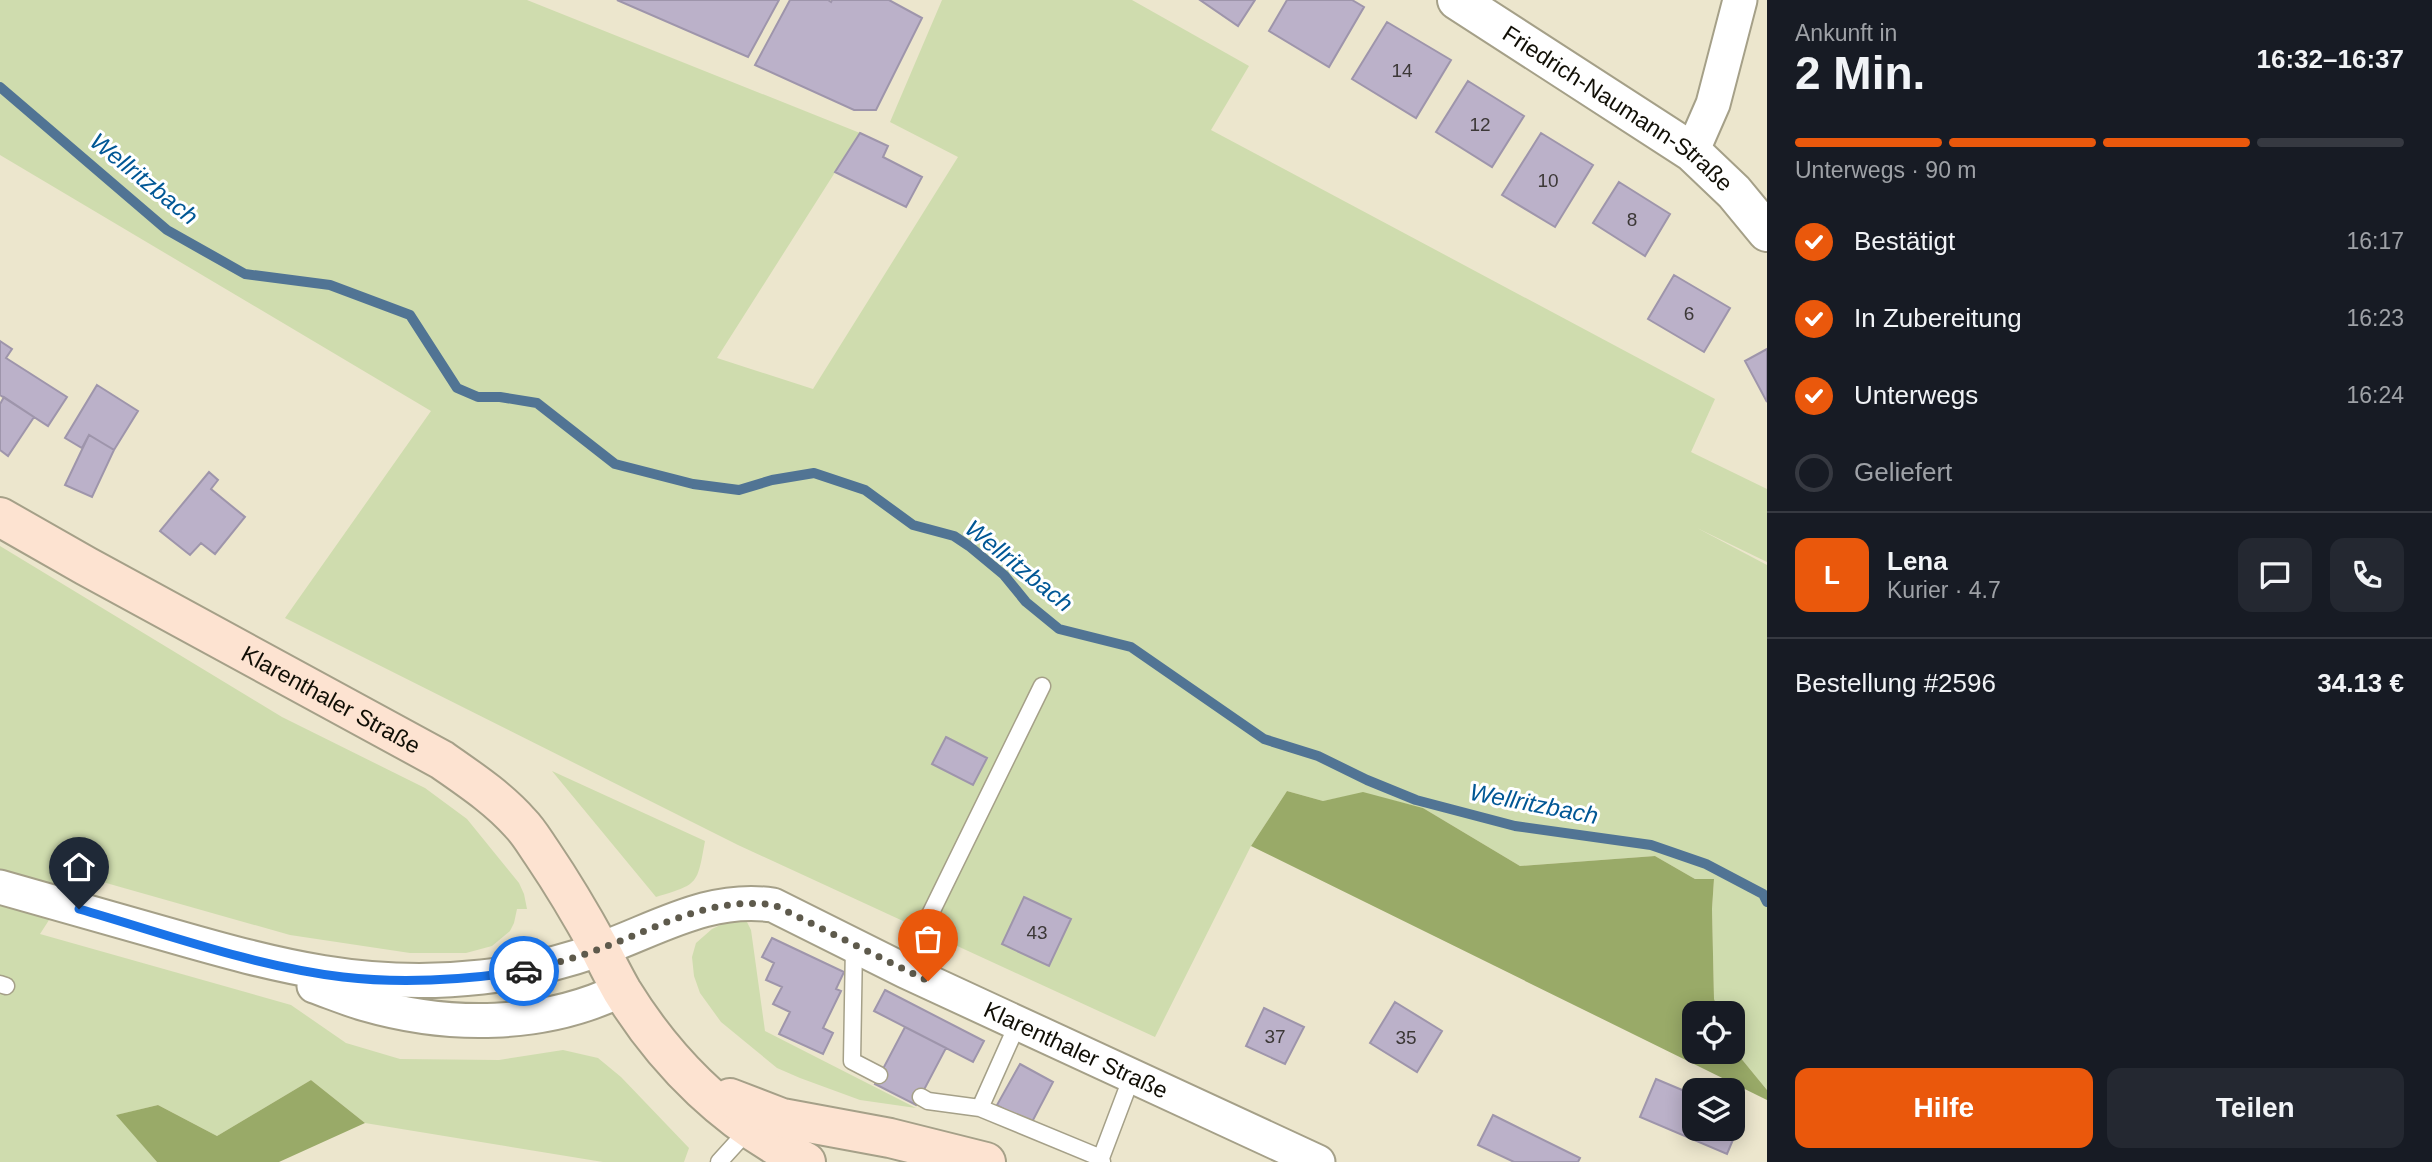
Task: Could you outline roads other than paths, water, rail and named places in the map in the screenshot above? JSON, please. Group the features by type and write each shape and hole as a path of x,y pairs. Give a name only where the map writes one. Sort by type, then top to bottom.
{"main road":[{"name":"Klarenthaler Straße","path":"0,517 442,760 483,789 529,834 600,949 621,990 679,1069 749,1129 806,1162"},
{"name":"Klarenthaler Straße","path":"679,1069 713,1090 782,1118 890,1138 986,1162"}],"street":[{"name":"Friedrich-Naumann-Straße","path":"1457,0 1692,152 1734,192 1767,232"},
{"path":"1692,152 1713,104 1740,0"},
{"path":"0,887 265,962 342,977 446,980 523,971 600,949"},
{"name":"Klarenthaler Straße","path":"600,949 722,904 755,902 774,905 905,971 1306,1157"},
{"path":"265,962 297,979 363,1004 405,1014 447,1019 491,1020 562,1012 598,1001 621,990"}],"lane":[{"path":"905,971 1042,686"},
{"path":"854,945 852,1061 879,1075"},
{"path":"980,1108 1018,1023"},
{"path":"921,1097 928,1101 980,1108 1101,1160 1132,1076"},
{"path":"719,1162 749,1129"}],"waterway":[{"name":"Wellritzbach","path":"0,87 167,230 245,274 330,285 410,315 457,388 478,397 500,397 537,403 615,464 693,484 739,490 772,480 814,473 865,490 913,525 954,536 969,546 1004,575 1026,602 1059,629 1131,647 1264,739 1318,756 1416,800 1515,826 1651,845 1706,864 1763,894 1767,902"}]}
